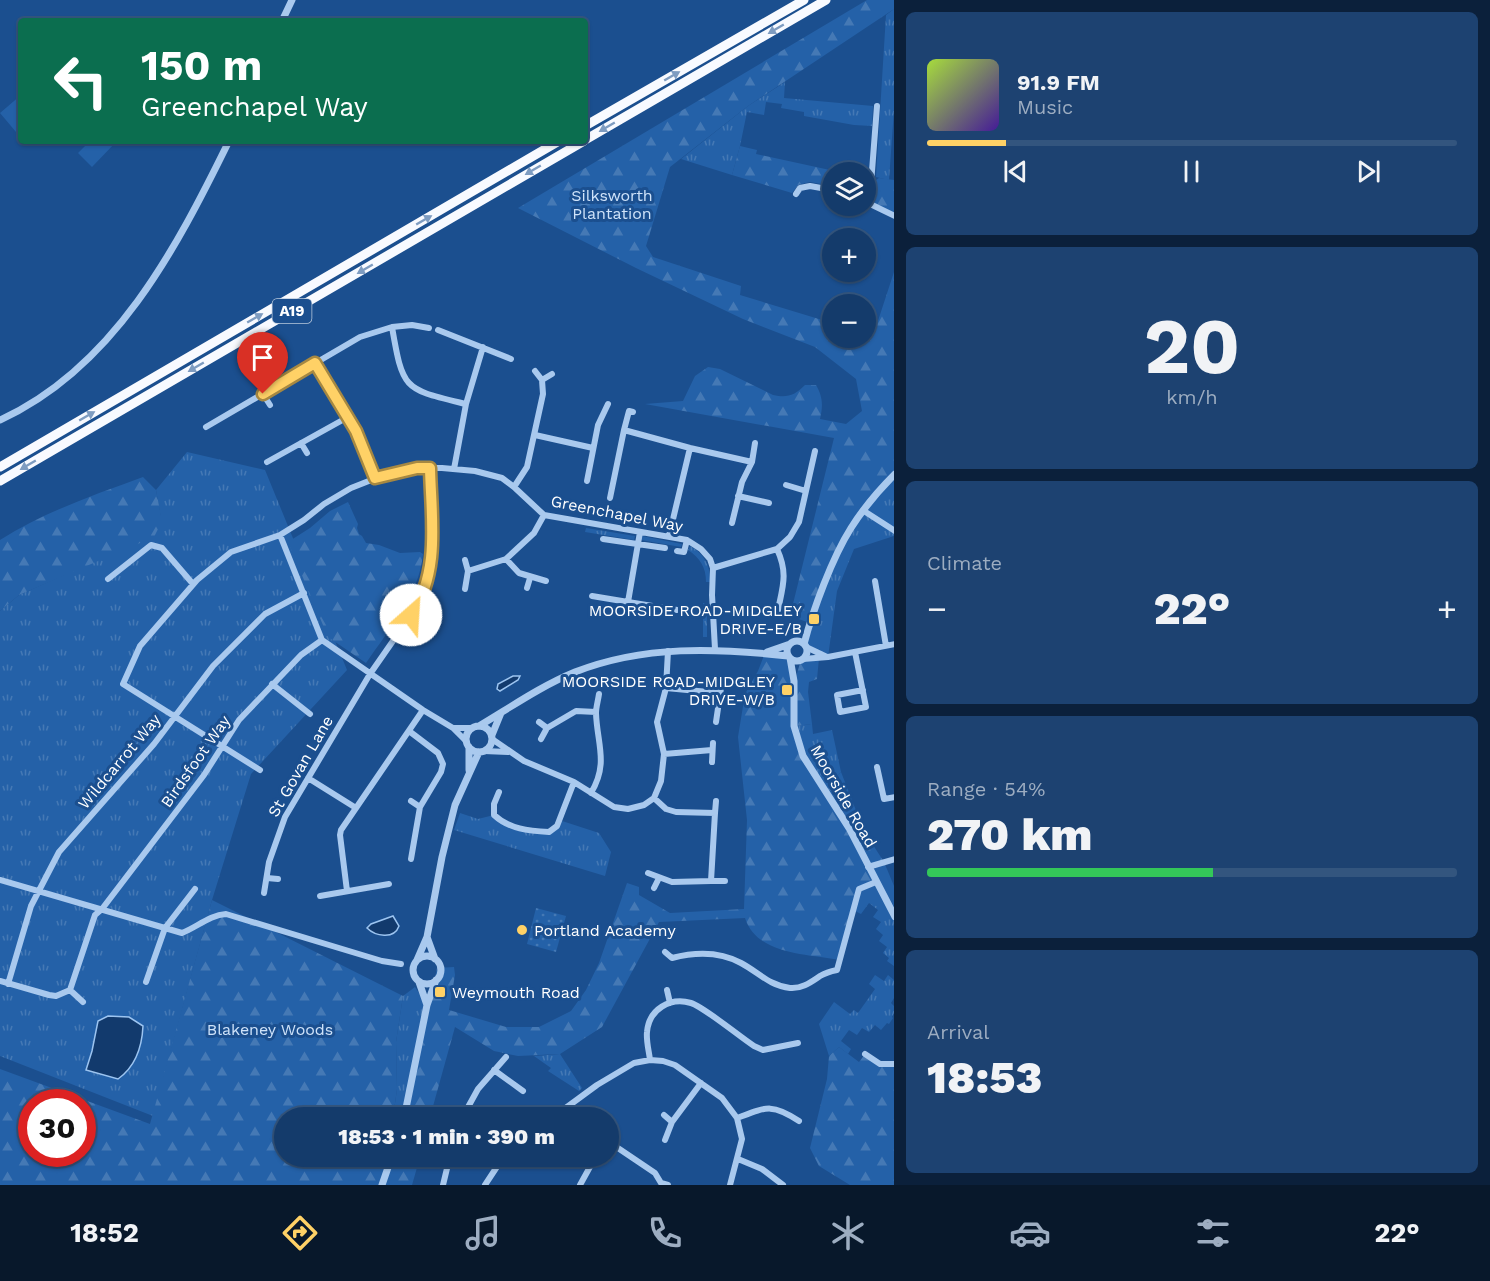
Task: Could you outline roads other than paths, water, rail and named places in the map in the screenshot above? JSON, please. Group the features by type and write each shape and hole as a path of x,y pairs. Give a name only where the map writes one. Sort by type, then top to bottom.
{"highway":[{"path":"588,124 804,0"},
{"name":"A19","path":"588,139 826,0"},
{"name":"A19","path":"0,467 554,144"},
{"name":"A19","path":"0,481 579,144"}],"street":[{"path":"283,18 292,0"},
{"path":"873,162 877,106"},
{"path":"0,420 27,408 61,385 87,362 116,329 191,217 228,144"},
{"path":"796,194 800,188 810,186 822,188"},
{"path":"876,207 894,216"},
{"path":"206,427 360,337 392,327 412,325 429,328"},
{"path":"392,327 399,365 406,381 423,393 466,404"},
{"path":"438,330 511,359"},
{"path":"454,469 466,404 483,347"},
{"path":"315,363 348,417 375,478"},
{"path":"514,487 527,467 543,394 542,380 535,371"},
{"path":"542,380 552,374"},
{"path":"263,394 270,405"},
{"path":"587,481 598,425 608,404"},
{"path":"610,498 629,411 633,412"},
{"path":"267,462 348,417"},
{"path":"624,430 753,462"},
{"path":"535,435 593,448"},
{"path":"301,443 307,453"},
{"path":"732,523 742,482 753,462 755,443"},
{"path":"669,536 690,448"},
{"path":"715,649 713,568 777,549 790,537 799,522 815,451"},
{"name":"Greenchapel Way","path":"175,715 123,684 140,646 193,584 231,552 280,535 324,504 351,488 375,478 417,468 475,471 502,478 544,515 687,540 701,549 710,559 713,568"},
{"name":"St Govan Lane","path":"264,893 269,862 285,816 370,674 418,605 428,577 433,550 430,468"},
{"path":"765,653 792,643 810,623 851,528 894,474"},
{"path":"786,485 806,491"},
{"path":"738,496 769,503"},
{"path":"864,511 894,531"},
{"path":"468,571 506,559 534,533 544,515"},
{"path":"628,602 640,532"},
{"path":"280,535 322,640 453,728 468,744 482,752 508,752"},
{"path":"603,539 665,548"},
{"path":"677,551 684,552 687,540"},
{"path":"108,579 151,545 162,548 193,584"},
{"path":"777,549 785,573 777,615"},
{"path":"506,559 519,573 546,581"},
{"path":"465,560 468,571 465,588"},
{"path":"527,588 530,578"},
{"path":"875,580 886,646"},
{"name":"Wildcarrot Way","path":"8,984 31,906 59,852 154,744 213,666 265,614 304,593"},
{"path":"591,596 677,610"},
{"name":"Moorside Road","path":"794,681 806,654 805,646 810,623"},
{"name":"Birdsfoot Way","path":"70,990 95,915 102,909 204,775 239,720 301,655 322,640"},
{"path":"792,643 805,646 828,657"},
{"name":"Moorside Road","path":"792,643 787,651 794,681 794,726 803,756 849,828 894,917"},
{"path":"453,728 479,726 541,688 576,672 622,657 668,651 715,649 765,653 789,657 795,661 894,644"},
{"path":"479,726 485,727 508,752 574,782 614,807 628,810 644,805 654,798 661,781 664,754 657,722 666,688 668,651"},
{"path":"855,652 863,690 866,707 840,712 837,695 863,690"},
{"path":"272,684 309,714"},
{"path":"666,688 720,691 716,722"},
{"path":"591,793 599,781 602,750 596,712 599,694"},
{"path":"347,891 340,835 423,710"},
{"path":"541,739 547,728 576,711 596,712"},
{"path":"427,1005 419,981 413,973 427,937 452,815 469,772 482,752 490,746 501,713"},
{"path":"175,715 260,770"},
{"path":"539,722 547,728"},
{"path":"469,772 467,734 471,728"},
{"path":"409,731 438,753 443,761 441,772 420,807 411,859"},
{"path":"664,754 712,746 712,762"},
{"path":"878,767 884,798 894,797"},
{"path":"308,778 356,808"},
{"path":"499,792 494,804 494,815 503,823 518,828 549,832 557,826 574,782"},
{"path":"654,798 666,809 675,812 715,813"},
{"path":"411,801 420,807"},
{"path":"711,881 716,801"},
{"path":"486,817 494,815"},
{"path":"868,867 894,859"},
{"path":"648,873 672,882 725,881"},
{"path":"267,878 278,879"},
{"path":"654,888 659,878"},
{"path":"0,880 182,933 195,928 216,914 225,914 382,962 401,964"},
{"path":"672,958 687,954 714,953 740,962 770,982 792,988 810,984 822,974 837,970 859,889 876,882"},
{"path":"320,896 389,884"},
{"path":"146,982 165,928 195,889"},
{"path":"406,1107 427,1005 440,975 440,968 427,937"},
{"path":"665,952 672,958"},
{"path":"417,960 428,956 435,959"},
{"path":"669,967 672,958"},
{"path":"419,981 428,984 436,980"},
{"path":"0,981 56,996 70,990 83,1002"},
{"path":"667,990 670,1003"},
{"path":"650,1060 647,1031 651,1018 659,1007 676,1001 693,1003 753,1046 763,1050 798,1042"},
{"path":"789,1044 792,1053"},
{"path":"865,1054 880,1064 894,1064"},
{"path":"468,1107 478,1089 506,1057"},
{"path":"567,1107 597,1085 634,1063 650,1060 675,1065 722,1098 737,1118 742,1139 730,1185"},
{"path":"494,1070 523,1091"},
{"path":"665,1140 672,1122 700,1083"},
{"path":"737,1118 768,1108 783,1110 799,1121"},
{"path":"792,1116 798,1108"},
{"path":"663,1115 672,1122"},
{"path":"619,1151 654,1173 663,1184"},
{"path":"738,1159 762,1169 783,1185"},
{"path":"381,1184 388,1167"},
{"path":"443,1185 447,1167"},
{"path":"485,1185 497,1167"},
{"path":"580,1185 590,1167"},
{"path":"585,1176 594,1180"}],"place":[{"name":"MOORSIDE ROAD-MIDGLEY DRIVE-E/B","path":"814,619"},
{"name":"MOORSIDE ROAD-MIDGLEY DRIVE-W/B","path":"787,690"},
{"name":"Portland Academy","path":"522,930"},
{"name":"Weymouth Road","path":"440,992"}],"park label":[{"name":"Silksworth Plantation","path":"612,204"},
{"name":"Blakeney Woods","path":"270,1029"}]}
